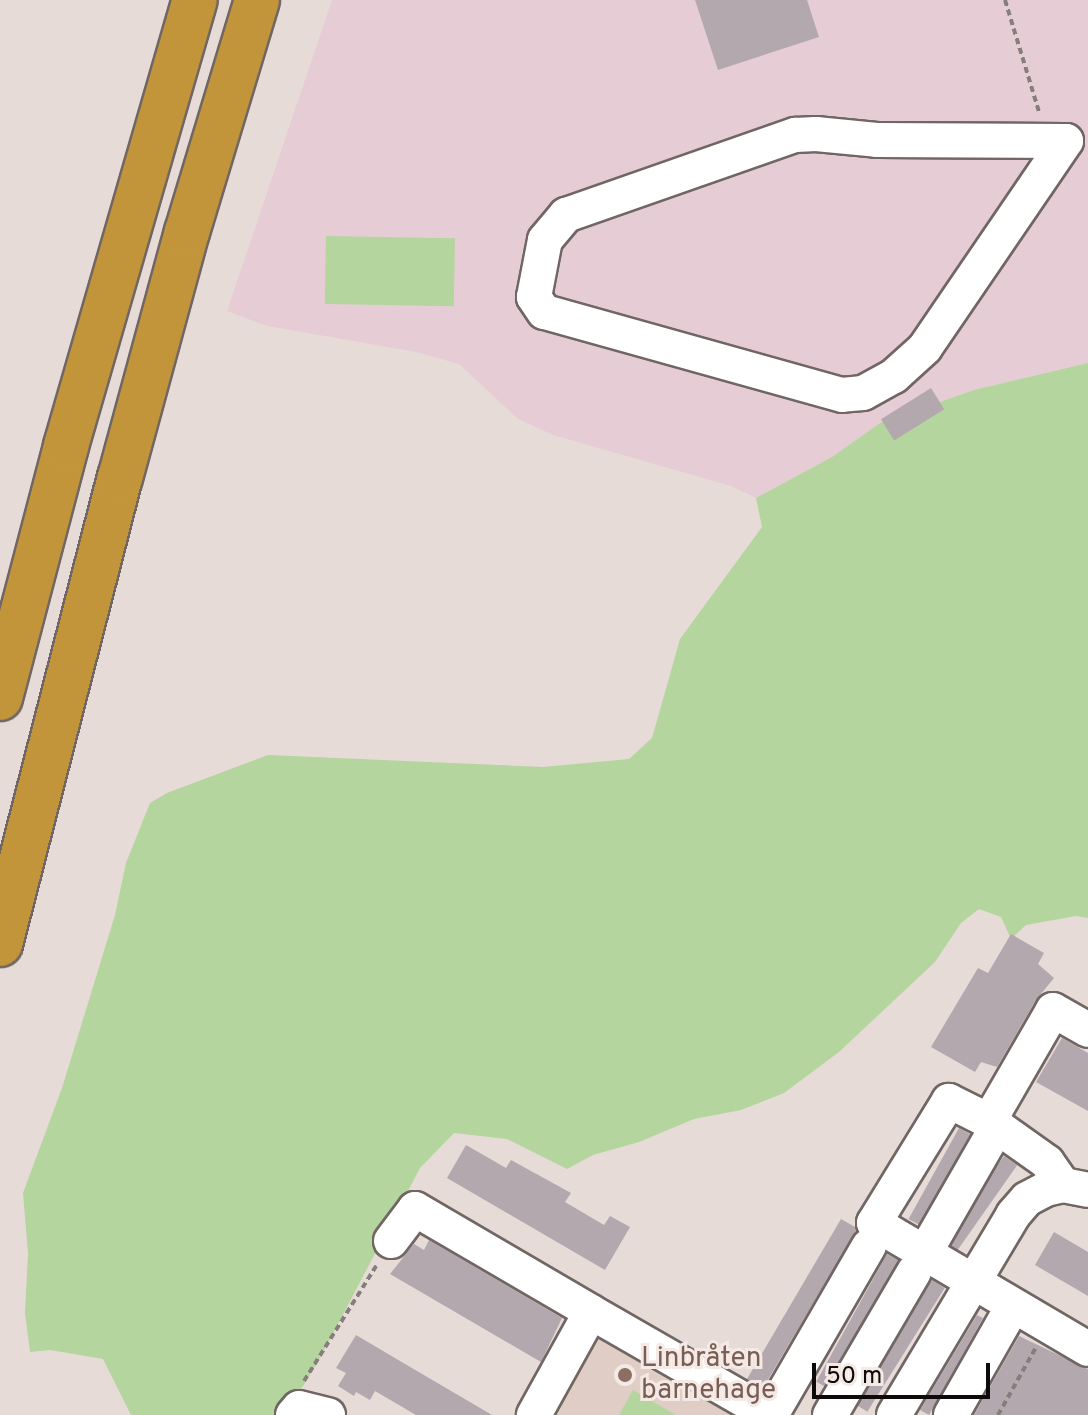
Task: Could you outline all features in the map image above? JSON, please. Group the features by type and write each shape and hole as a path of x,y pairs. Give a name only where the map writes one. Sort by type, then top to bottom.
{"highway":[{"path":"0,698 66,446 195,0"},
{"path":"0,944 120,478 187,232 257,0"}],"street":[{"path":"795,135 877,140 1067,139 925,348 894,376 863,393 842,395 827,392 544,312 534,297 545,240 566,215 795,135"},
{"path":"830,1415 919,1263 1053,1010 1088,1030"},
{"path":"1075,1188 1047,1162 989,1131 949,1101 874,1223 919,1263 973,1283 1088,1349"},
{"path":"894,1415 1013,1215 1027,1199 1075,1188"},
{"path":"391,1241 415,1209 771,1415 869,1246"},
{"path":"534,1415 591,1312"},
{"path":"951,1415 1006,1318"}],"path":[{"path":"1005,0 1067,139"},
{"path":"306,1413 296,1394 391,1241"},
{"path":"998,1415 1048,1326"}],"shaded area":[{"path":"332,0 1088,0 1088,363 974,390 880,423 832,457 756,498 731,486 553,435 518,419 459,364 416,352 267,326 227,311"},
{"name":"Linbråten barnehage","path":"610,1333 753,1415 545,1415 588,1335"}],"green space":[{"path":"326,236 455,238 454,306 325,304"},
{"path":"1088,363 1088,918 1076,916 1026,925 1011,939 1001,917 979,909 961,923 935,962 839,1052 784,1093 741,1110 694,1119 639,1142 593,1155 567,1169 507,1139 454,1133 420,1168 318,1362 285,1415 131,1415 103,1359 50,1350 30,1352 25,1313 28,1253 23,1193 62,1088 115,915 126,863 150,803 167,793 268,755 543,767 629,759 652,738 680,639 762,527 756,498 832,457 880,423 974,390"},
{"path":"633,1390 676,1415 619,1415"}],"building":[{"path":"695,0 807,0 819,37 718,70"},
{"path":"931,388 944,409 894,440 881,419"},
{"path":"1011,934 1044,953 1038,964 1054,978 1036,1000 997,1067 981,1062 975,1072 931,1047 978,968 988,973"},
{"path":"1062,1038 1088,1053 1088,1111 1036,1082"},
{"path":"959,1128 970,1134 920,1225 909,1219"},
{"path":"466,1145 506,1168 511,1160 571,1193 565,1202 604,1225 610,1216 630,1227 605,1270 447,1178"},
{"path":"1004,1156 1017,1165 957,1250 944,1241"},
{"path":"841,1219 855,1227 856,1231 763,1388 747,1379"},
{"path":"1054,1232 1088,1252 1088,1296 1035,1265"},
{"path":"429,1240 562,1318 541,1362 390,1274 414,1244 424,1250"},
{"path":"887,1254 898,1260 828,1388 816,1382"},
{"path":"932,1280 945,1288 867,1412 855,1404"},
{"path":"977,1315 983,1318 929,1415 920,1410"},
{"path":"356,1335 492,1415 416,1415 375,1391 370,1400 356,1392 354,1396 338,1386 346,1373 336,1368"},
{"path":"1019,1336 1088,1369 1088,1415 974,1415"}],"place":[{"name":"Linbråten barnehage","path":"625,1375"}]}
